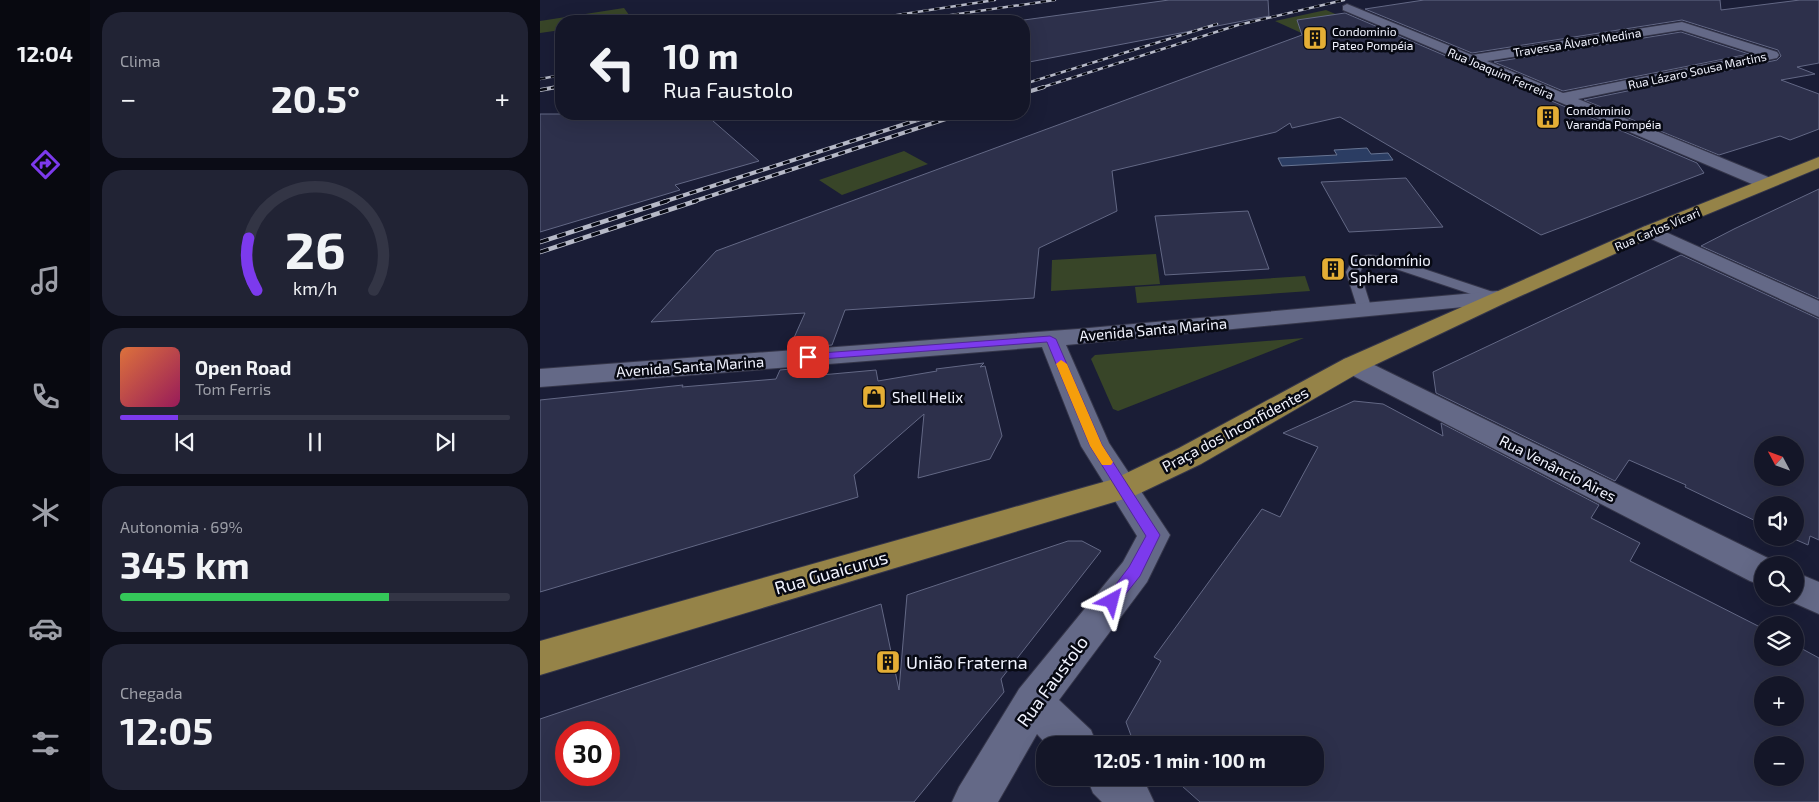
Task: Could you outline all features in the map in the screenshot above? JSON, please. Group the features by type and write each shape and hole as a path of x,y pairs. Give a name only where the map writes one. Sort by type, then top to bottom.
{"main road":[{"name":"Rua Carlos Vicari","path":"1497,298 1650,231 1819,162"},
{"name":"Praça dos Inconfidentes","path":"1123,488 1190,456 1353,365 1497,298"},
{"name":"Rua Guaicurus","path":"540,658 1123,488"}],"street":[{"name":"Rua Joaquim Ferreira","path":"1347,8 1766,183"},
{"name":"Travessa Álvaro Medina","path":"1470,60 1683,26"},
{"name":"Rua Lázaro Sousa Martins","path":"1561,98 1772,56 1683,26"},
{"path":"1650,231 1819,310"},
{"name":"Avenida Santa Marina","path":"540,378 1050,339 1497,298"},
{"path":"1050,339 1096,446 1123,488"},
{"name":"Rua Venâncio Aires","path":"1353,365 1754,567"},
{"name":"Rua Faustolo","path":"974,802 1033,702 1134,572 1154,535 1123,488"},
{"path":"1804,592 1819,599"},
{"path":"1033,702 1067,736"},
{"path":"1116,786 1132,802"}],"lane":[{"path":"1364,310 1353,272 1358,262 1369,259 1386,261 1497,298"}],"green space":[{"path":"624,8 629,15 579,15"},
{"path":"1326,10 1392,38 1308,36 1275,21"},
{"path":"555,19 555,31 540,33 540,21"},
{"path":"904,151 928,164 842,195 819,180"},
{"path":"1156,254 1160,284 1051,291 1052,260"},
{"path":"1305,276 1310,291 1137,303 1135,287"},
{"path":"1304,338 1118,411 1113,409 1091,359 1095,355"}],"water":[{"path":"1367,148 1371,154 1388,153 1393,160 1282,166 1278,158 1337,155 1334,150"}],"building":[{"path":"1169,0 1268,0 1269,16 1030,62 1030,19"},
{"path":"1424,0 1720,0 1721,10 1800,0 1819,0 1819,63 1797,67 1815,74 1781,80 1819,94 1819,129 1790,140 1780,136 1719,155 1584,100 1777,60 1781,56 1778,50 1682,20 1472,53 1365,9"},
{"path":"1345,13 1697,163 1704,173 1541,235 1340,117 1292,128 1290,123 1276,132 1112,171 1117,211 1039,248 1034,298 845,310 832,345 789,349 805,313 651,322 716,251 1302,35 1297,20"},
{"path":"1681,32 1749,54 1563,91 1494,62"},
{"path":"540,114 555,114 555,120 712,120 759,161 675,185 680,190 540,232"},
{"path":"1406,178 1443,227 1349,232 1321,182"},
{"path":"1819,189 1819,299 1701,246 1734,229"},
{"path":"1248,211 1269,269 1165,275 1155,216"},
{"path":"1681,255 1819,319 1819,540 1810,536 1808,545 1804,543 1804,496 1754,496 1754,520 1685,487 1686,485 1629,460 1615,481 1436,393 1433,372"},
{"path":"984,363 980,367 985,366 1002,436 990,459 918,478 924,414 854,475 858,497 540,592 540,400 683,385 682,387 776,379 780,370 824,366 821,375 876,370 878,381 937,371 936,369"},
{"path":"1354,401 1383,404 1443,436 1441,423 1599,505 1591,518 1640,543 1630,561 1754,624 1754,666 1804,666 1804,650 1819,658 1819,802 1200,802 1182,786 1324,786 1324,736 1131,736 1126,722 1161,661 1154,657 1262,509 1280,517 1318,447 1283,433"},
{"name":"União Fraterna","path":"1068,541 1082,541 1101,551 1001,679 1004,692 914,802 540,802 540,719 881,604 899,690 907,595"}],"railway":[{"path":"897,15 995,0"},
{"path":"951,15 1055,0"},
{"path":"1040,88 1238,25 1344,0"},
{"path":"1030,82 1217,24"},
{"path":"540,79 555,76"},
{"path":"540,90 555,87"},
{"path":"551,88 555,87"},
{"path":"1030,91 1044,87"},
{"path":"663,202 917,120"},
{"path":"692,202 943,120"},
{"path":"540,242 667,201"},
{"path":"540,252 696,201"}],"slow traffic":[{"path":"1061,364 1096,446 1107,462"}],"place":[{"name":"Condominio Pateo Pompéia","path":"1315,38"},
{"name":"Condominio Varanda Pompéia","path":"1548,117"},
{"name":"Condomínio Sphera","path":"1333,269"},
{"name":"Shell Helix","path":"874,397"},
{"name":"União Fraterna","path":"888,662"}],"route":[{"path":"808,357 1050,339 1096,446 1154,535 1134,572 1112,601"}]}
